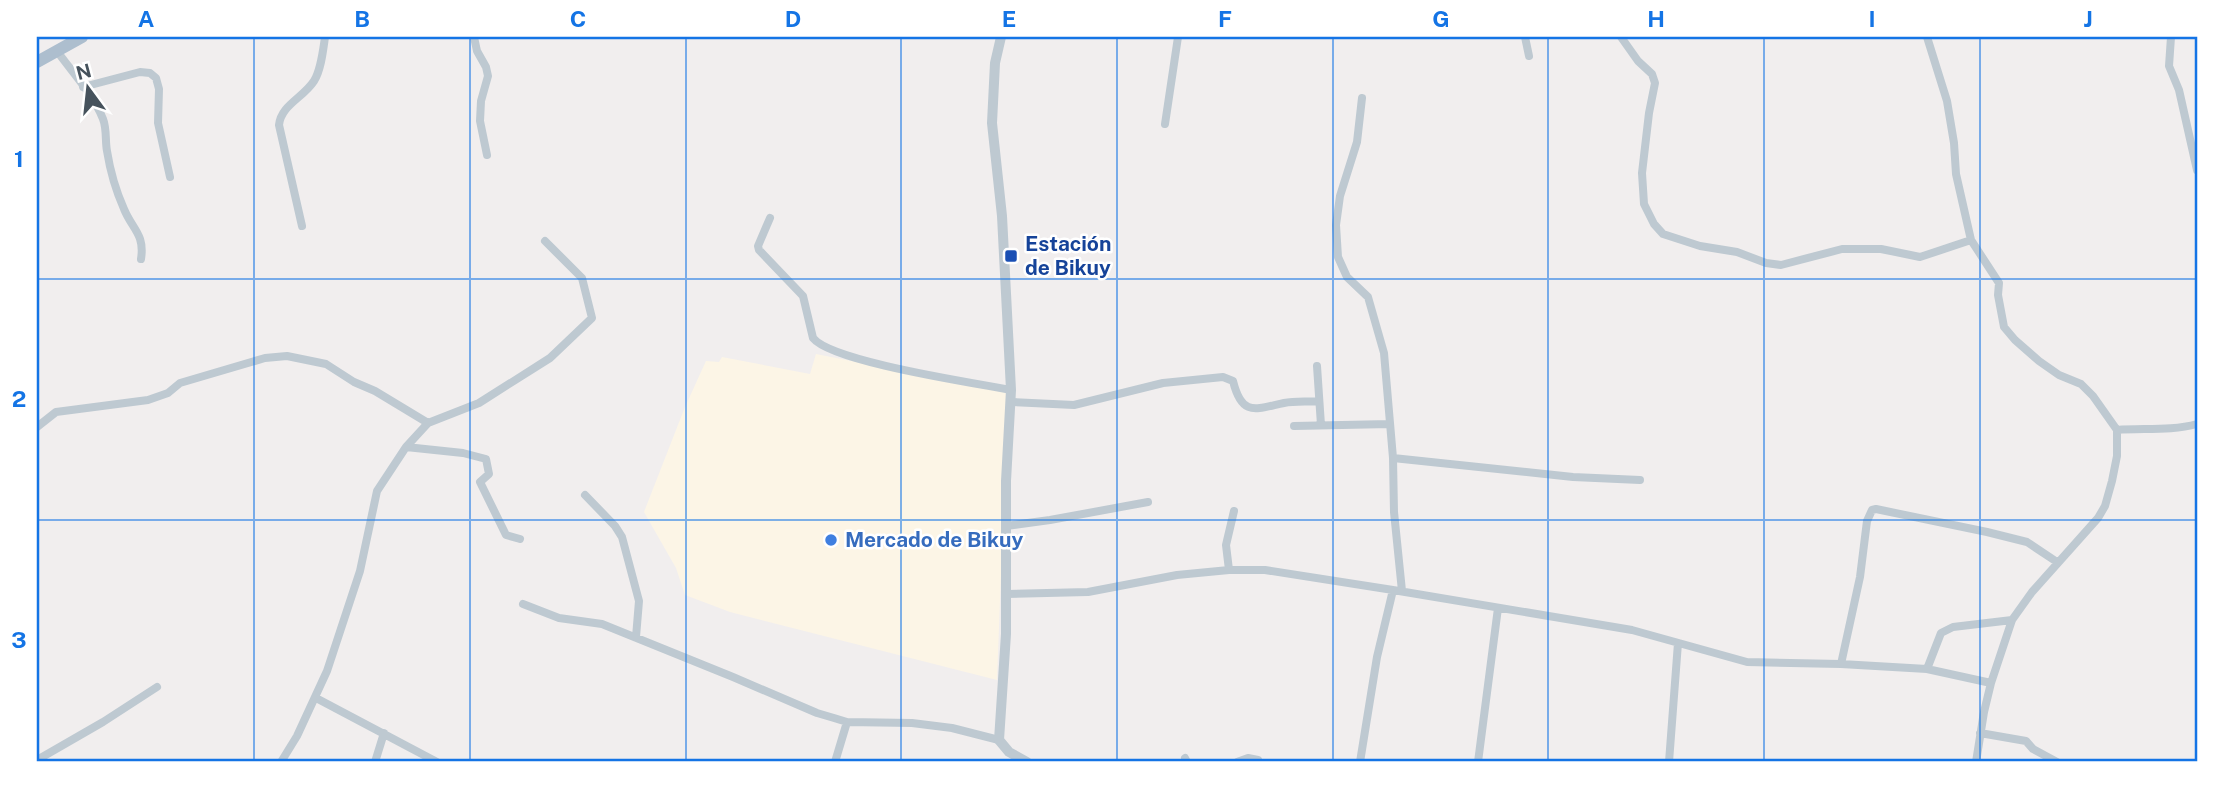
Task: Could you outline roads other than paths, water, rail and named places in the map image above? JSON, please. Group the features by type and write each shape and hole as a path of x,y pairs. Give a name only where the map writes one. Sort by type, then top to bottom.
{"main road":[{"path":"37,62 82,37"}],"street":[{"path":"302,226 279,125 280,115 318,75 325,37"},
{"path":"474,37 488,76 481,101 480,121 487,155"},
{"path":"1001,37 995,63 992,123 1002,216 1011,402 1006,526 1006,634 999,740 1009,757 1027,762"},
{"path":"1165,124 1178,37"},
{"path":"1525,37 1530,56"},
{"path":"1621,37 1638,61 1652,74 1656,83 1649,113 1642,173 1643,193 1644,204 1654,224 1664,234 1700,246 1737,251 1766,263 1782,265 1842,249 1881,249 1920,257 1971,240"},
{"path":"1927,37 1947,101 1954,143 1955,174 1971,240 1998,283 2004,327 2039,361 2059,375 2081,384 2117,430 2117,456 2105,506 2088,532 2057,562 2012,620 1991,683 1976,762"},
{"path":"2171,37 2169,66 2179,90 2197,170"},
{"path":"57,51 103,120 108,157 117,190 124,211 143,245 141,258"},
{"path":"83,87 139,72 150,73 156,78 159,89 158,123 170,177"},
{"path":"1360,762 1377,657 1398,590 1393,458 1384,353 1368,297 1347,277 1338,257 1336,225 1340,196 1357,142 1362,98"},
{"path":"770,218 758,246 759,250 803,296 813,338 817,343 847,356 1011,390"},
{"path":"281,762 316,698 327,671 360,570 377,491 406,447 428,423 479,403 539,365 565,345 592,317 582,278 545,241"},
{"path":"37,427 56,412 148,400 168,393 180,383 265,358 287,356 326,364 428,423"},
{"path":"1317,366 1321,425"},
{"path":"1011,402 1074,405 1163,383 1223,377 1233,381 1237,396 1244,406 1258,410 1286,403 1318,401"},
{"path":"1294,426 1390,424"},
{"path":"2117,430 2149,427 2179,429 2197,424"},
{"path":"406,447 463,453 486,459 489,474 480,482 506,535 520,539"},
{"path":"1393,458 1573,477 1640,480"},
{"path":"584,495 615,526 622,537 639,601 635,637"},
{"path":"1006,526 1148,502"},
{"path":"1841,664 1860,577 1867,521 1872,510 2027,542 2057,562"},
{"path":"1229,570 1226,545 1234,511"},
{"path":"1006,594 1088,592 1177,575 1265,570 1632,630 1746,662 1927,669 1991,683"},
{"path":"523,604 559,618 602,624 817,713 847,722 912,723 952,728 999,740"},
{"path":"1478,762 1498,608"},
{"path":"1927,669 1941,634 1953,627 2012,620"},
{"path":"1670,762 1678,643"},
{"path":"37,760 157,687"},
{"path":"316,698 437,762"},
{"path":"835,762 847,722"},
{"path":"375,762 384,733"},
{"path":"1980,733 2026,741 2033,749 2057,762"},
{"path":"1237,762 1248,758 1258,760"}],"place":[{"name":"Estación de Bikuy","path":"1011,256"},
{"name":"Mercado de Bikuy","path":"831,540"}]}
